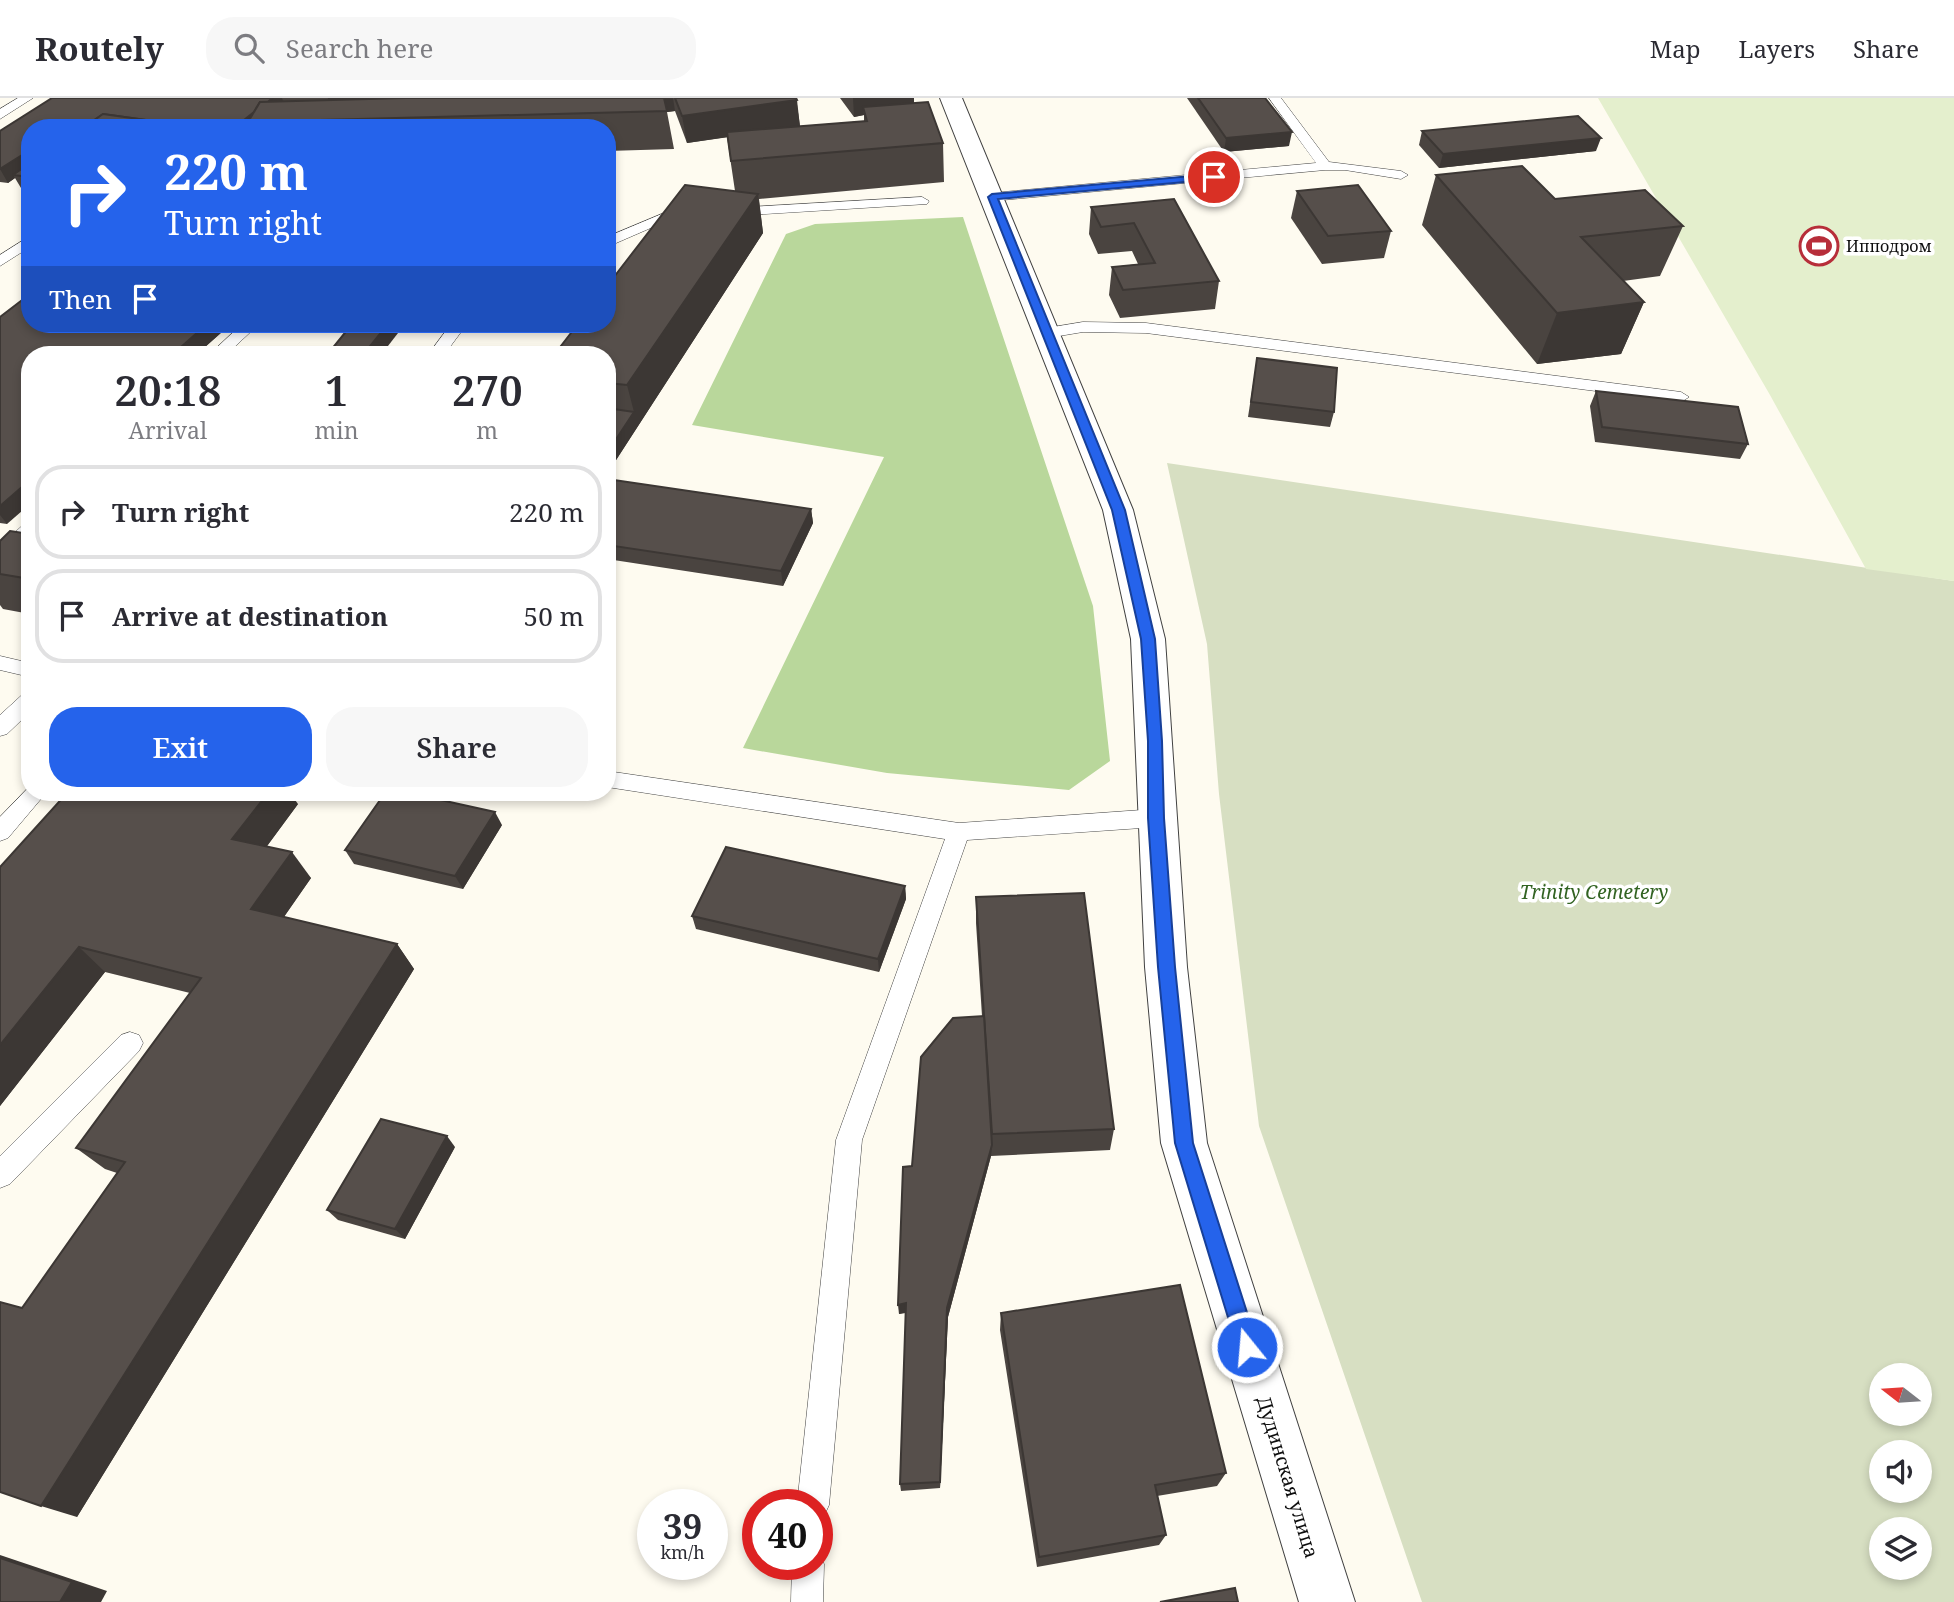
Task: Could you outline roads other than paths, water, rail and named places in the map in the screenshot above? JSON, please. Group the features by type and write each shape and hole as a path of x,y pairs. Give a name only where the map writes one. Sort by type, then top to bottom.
{"street":[{"name":"Дудинская улица","path":"951,98 1118,510 1148,639 1166,967 1184,1143 1327,1602"}],"lane":[{"path":"0,115 27,98"},
{"path":"1275,98 1325,166"},
{"path":"992,197 1325,166 1345,166 1401,175"},
{"path":"723,212 922,201"},
{"path":"616,239 676,215 654,236"},
{"path":"0,262 21,247"},
{"path":"1047,333 1083,327 1146,328 1681,397"},
{"path":"227,346 241,333"},
{"path":"3,551 21,536"},
{"path":"0,663 21,668"},
{"path":"0,728 21,708"},
{"path":"616,780 959,832 1156,818"},
{"path":"0,832 28,801"},
{"path":"815,1489 849,1139 959,832"},
{"path":"0,1175 130,1043"},
{"path":"807,1602 808,1580"}],"place":[{"name":"Ипподром","path":"1819,246"}],"park label":[{"name":"Trinity Cemetery","path":"1594,892"}]}
